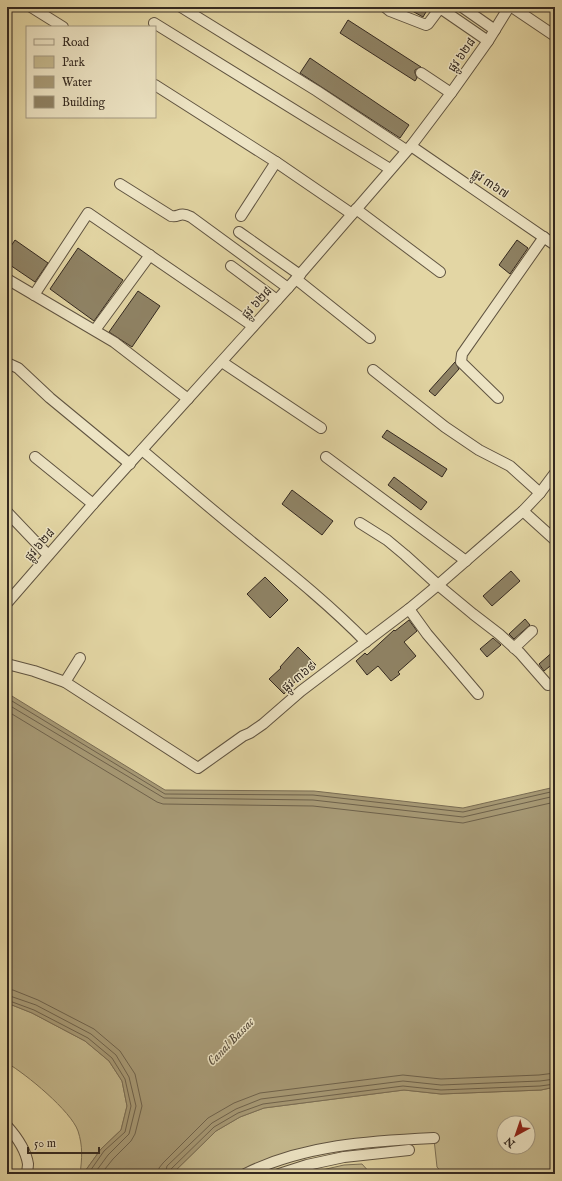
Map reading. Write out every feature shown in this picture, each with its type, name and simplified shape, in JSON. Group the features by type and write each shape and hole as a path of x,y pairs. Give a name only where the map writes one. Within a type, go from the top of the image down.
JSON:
{"street":[{"path":"31,7 61,26"},
{"name":"ផ្លូវ ៣៦៧","path":"181,7 408,148 555,245"},
{"path":"385,7 426,25 440,8 488,41"},
{"path":"462,7 495,30"},
{"name":"ផ្លូវ ៦២៨","path":"7,603 93,504 298,277 408,148 451,93 488,41 509,7"},
{"path":"512,7 555,36"},
{"path":"154,23 390,169"},
{"path":"421,73 451,93"},
{"path":"156,86 354,211 440,272"},
{"path":"241,216 276,162"},
{"path":"120,184 171,216 175,217 180,214 190,217 288,288"},
{"path":"34,295 88,213 253,326"},
{"path":"239,232 298,277 370,338"},
{"path":"498,398 461,362 462,354 544,237"},
{"path":"95,330 150,255"},
{"path":"231,266 277,300"},
{"path":"7,279 114,342 188,399"},
{"path":"222,362 321,428"},
{"path":"7,363 18,368 50,398 130,464"},
{"path":"373,370 445,427 479,450 510,466 540,493"},
{"path":"142,450 238,531 283,566 348,623 366,642"},
{"path":"35,457 93,504"},
{"path":"326,457 466,561"},
{"name":"ផ្លូវ ៣៦៩","path":"7,664 34,671 65,682 198,768 243,736 263,724 301,691 409,609 523,511 540,493 555,473"},
{"path":"523,511 555,540"},
{"path":"7,512 48,555"},
{"path":"360,523 387,540 438,585 499,634 548,685"},
{"path":"409,609 427,634 478,694"},
{"path":"514,648 532,631"},
{"path":"65,682 80,658"},
{"path":"7,1126 22,1148 28,1164 27,1174"},
{"path":"245,1174 254,1169 302,1153 343,1145 390,1140 434,1138"},
{"path":"279,1174 307,1165 344,1157 409,1150"}],"green space":[{"path":"7,1003 32,1013 85,1041 109,1061 122,1081 127,1106 121,1130 101,1149 83,1174 80,1174 82,1158 81,1142 74,1123 67,1113 47,1094 25,1075 7,1063"},
{"path":"555,1087 555,1174 443,1174 437,1167 434,1139 343,1145 245,1174 172,1174 216,1131 240,1117 264,1108 404,1090 441,1094 541,1090"},
{"path":"362,1164 371,1174 304,1174 344,1165"}],"water":[{"name":"Canal Bassac","path":"7,693 165,790 314,791 463,808 555,787 555,1087 541,1090 441,1094 404,1090 264,1108 240,1117 216,1131 172,1174 83,1174 101,1149 121,1130 127,1106 122,1081 109,1061 85,1041 32,1013 7,1003"}],"building":[{"path":"405,7 429,7 423,17"},
{"path":"348,20 421,67 415,70 417,78 415,81 340,33"},
{"path":"310,58 409,125 400,138 300,73"},
{"path":"15,240 48,263 35,282 7,263 7,252"},
{"path":"517,240 528,248 510,274 499,265"},
{"path":"78,248 123,280 94,321 50,289"},
{"path":"138,291 160,306 132,347 109,332"},
{"path":"455,362 459,369 435,396 429,391"},
{"path":"387,430 447,469 442,477 382,437"},
{"path":"394,477 427,502 421,510 388,485"},
{"path":"292,490 333,521 322,535 282,504"},
{"path":"511,571 520,581 492,606 483,596"},
{"path":"265,577 288,600 270,618 247,594"},
{"path":"525,619 530,625 514,639 509,634"},
{"path":"409,620 417,631 404,642 416,656 398,672 400,674 391,681 378,666 367,675 356,661 365,653 367,655 394,630 395,631"},
{"path":"493,638 501,645 487,657 480,649"},
{"path":"298,647 316,665 304,676 302,674 284,694 269,679 281,668 280,667"},
{"path":"555,650 555,662 544,671 539,664"}]}
